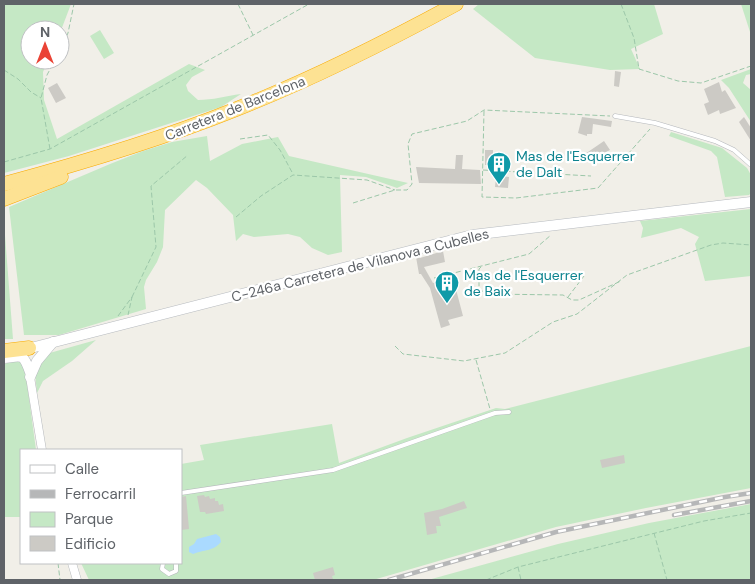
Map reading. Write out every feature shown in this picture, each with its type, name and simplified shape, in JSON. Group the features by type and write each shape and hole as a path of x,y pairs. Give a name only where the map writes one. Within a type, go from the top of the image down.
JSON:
{"highway":[{"name":"Carretera de Barcelona","path":"4,184 119,152 235,110 392,38 456,4"},
{"path":"4,198 80,170 119,152"},
{"path":"4,351 31,347"}],"main road":[{"name":"C-246a Carretera de Vilanova a Cubelles","path":"4,358 31,347 472,235 751,202"},
{"path":"30,375 37,361 53,342"},
{"path":"31,347 38,356 37,361"},
{"path":"30,375 31,347"},
{"path":"4,358 20,356 24,358 27,361 30,375"}],"street":[{"path":"30,375 42,449"},
{"path":"72,564 78,580"}],"lane":[{"path":"615,116 655,123 715,141 734,150 751,165"},
{"path":"182,492 333,470 491,414 509,412"},
{"path":"163,564 164,572 172,574"},
{"path":"173,580 172,574 177,568 176,564"}],"path":[{"path":"70,23 74,4"},
{"path":"238,4 254,36"},
{"path":"4,162 50,149 309,4"},
{"path":"621,4 634,38 639,69 678,82 701,83 751,66"},
{"path":"4,70 40,98"},
{"path":"50,70 40,98 50,149"},
{"path":"353,203 395,190 407,190 412,184 408,144 412,134 467,121 484,110 501,109 615,116"},
{"path":"484,110 482,197 516,198 598,188 655,123"},
{"path":"240,139 268,135 280,150 293,175"},
{"path":"110,327 132,297 156,247 151,186 188,155"},
{"path":"483,170 591,176"},
{"path":"236,217 261,196 293,175 367,180 395,190"},
{"path":"434,278 529,254 551,235"},
{"path":"395,346 403,354 464,361 505,353 553,322 577,314 627,275 711,245 723,243 751,245"},
{"path":"481,267 479,269 479,289 487,294 564,295 572,300 579,300 622,280"},
{"path":"567,297 584,276"},
{"path":"126,323 132,297"},
{"path":"476,359 491,414"},
{"path":"486,580 518,567 704,521 751,513"},
{"path":"654,533 667,580"},
{"path":"58,564 60,580"},
{"path":"518,567 520,580"}],"green space":[{"path":"4,4 71,4 65,20 20,20 20,70 44,70 44,100 57,139 189,64 205,70 192,77 186,85 188,91 198,100 241,94 221,107 69,156 4,173"},
{"path":"479,4 654,4 663,34 631,49 640,69 610,70 535,58 473,9"},
{"path":"741,4 751,4 751,35"},
{"path":"100,30 114,53 104,59 90,36"},
{"path":"751,69 751,74 746,75 743,83 751,90 751,122 729,88 721,80"},
{"path":"671,132 722,148 747,168 751,175 751,193 749,195 725,197 717,157 711,151 669,136"},
{"path":"207,136 210,161 242,144 278,137 289,156 408,183 397,188 366,177 340,175 342,252 328,255 312,248 300,237 288,234 254,237 243,234 236,241 233,215 207,188 196,180 165,210 163,247 144,287 146,309 59,335 24,335 9,207 143,151 172,142"},
{"path":"751,209 751,276 705,281 695,244 699,237 681,228 641,238 643,228 640,221"},
{"path":"4,222 13,339 4,339"},
{"path":"96,340 72,361 43,381 37,393 35,374 46,354"},
{"path":"751,346 751,488 556,527 373,580 89,580 81,564 182,564 182,464 204,460 200,445 332,424 339,463 496,408 505,409"},
{"path":"22,359 25,368 36,449 20,449 20,517 4,517 4,364"},
{"path":"751,504 751,580 428,580 558,544 649,523"}],"water":[{"path":"216,534 220,537 221,542 215,547 193,554 189,552 189,547 197,539"}],"building":[{"path":"615,71 621,72 619,87 614,86"},
{"path":"719,82 722,92 725,90 736,108 720,114 719,110 708,115 704,104 709,102 704,89"},
{"path":"57,83 66,98 56,103 48,88"},
{"path":"582,117 612,121 611,127 593,124 592,134 587,134 587,136 578,133"},
{"path":"744,117 751,128 751,141 739,122"},
{"path":"604,141 610,150 603,152 589,162 585,154"},
{"path":"485,150 493,150 493,165 485,165"},
{"path":"456,155 463,155 462,169 480,170 481,184 419,183 416,167 455,169"},
{"name":"Mas de l'Esquerrer de Dalt","path":"496,177 509,177 508,188 495,187"},
{"name":"Mas de l'Esquerrer de Baix","path":"443,251 445,262 424,267 433,283 453,278 463,316 448,320 450,325 441,328 430,288 421,274 419,274 416,257 420,258"},
{"path":"624,455 625,463 602,468 600,460"},
{"path":"204,495 205,497 209,496 210,499 215,498 219,505 223,504 224,511 206,514 205,512 200,512 197,496"},
{"path":"186,496 189,529 182,530 182,497"},
{"path":"464,501 467,508 439,517 441,526 436,526 437,533 427,535 424,513"},
{"path":"333,567 335,575 332,576 333,579 315,580 313,573"}],"railway":[{"path":"389,580 556,532 751,493"},
{"path":"674,515 751,501"}],"place":[{"name":"Mas de l'Esquerrer de Dalt","path":"499,185"},
{"name":"Mas de l'Esquerrer de Baix","path":"447,304"}]}
